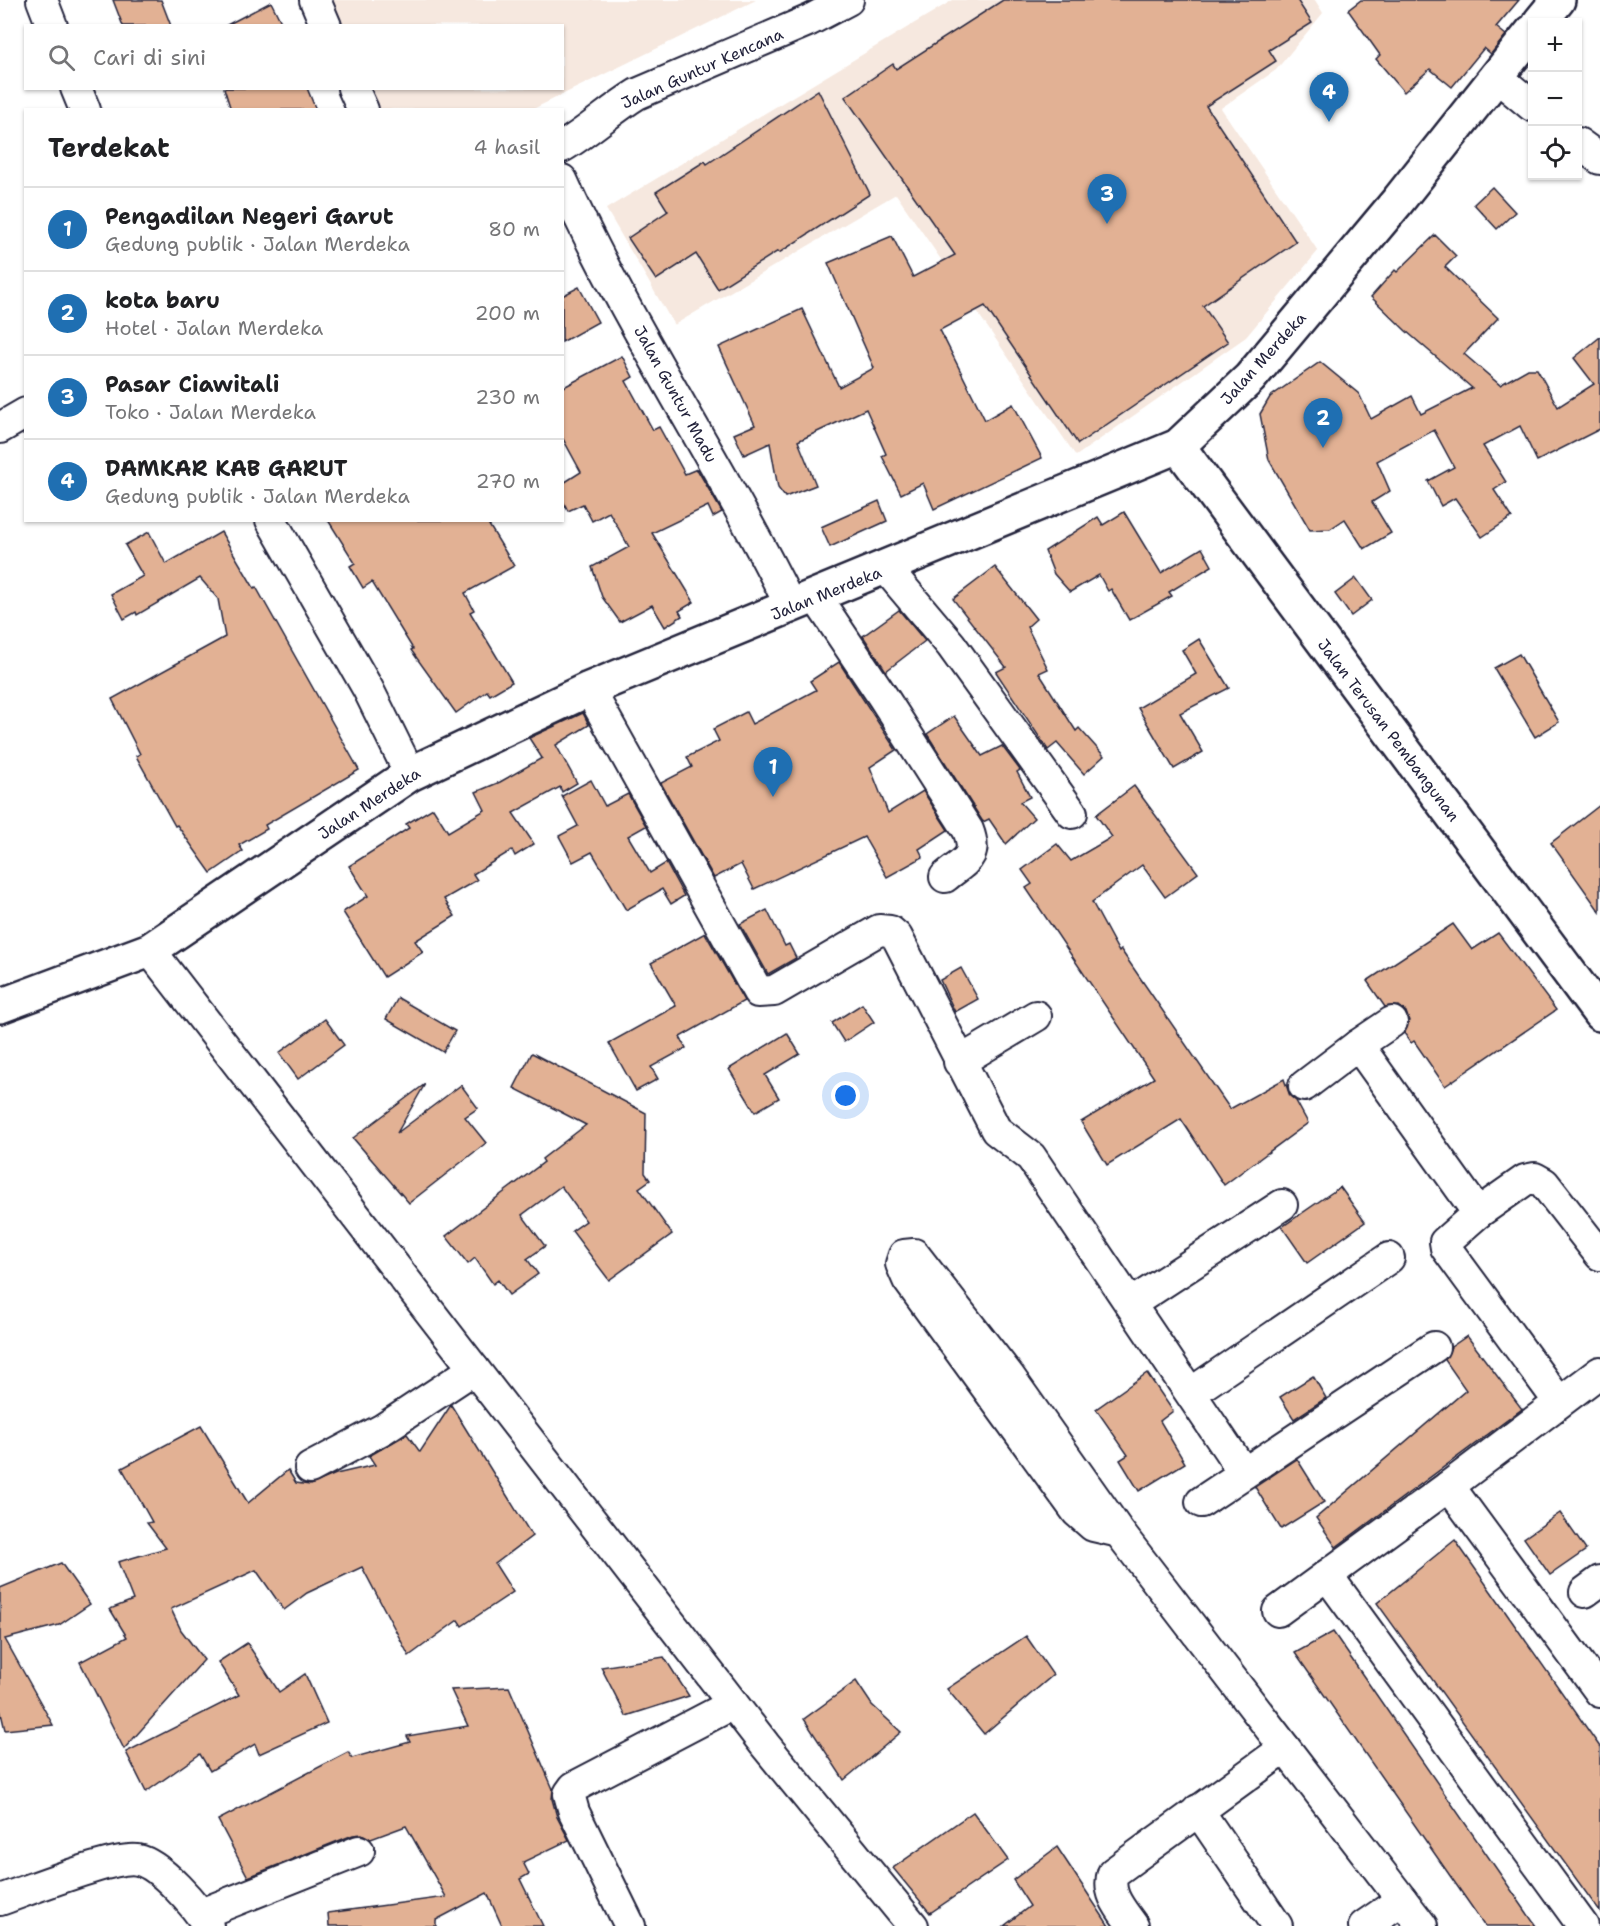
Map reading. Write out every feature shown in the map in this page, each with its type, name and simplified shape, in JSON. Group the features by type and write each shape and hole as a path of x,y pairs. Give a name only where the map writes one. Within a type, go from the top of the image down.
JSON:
{"street":[{"path":"42,0 51,24"},
{"path":"315,0 325,24"},
{"name":"Jalan Guntur Kencana","path":"564,146 581,136 614,108 637,94 810,20 848,0"},
{"path":"1543,18 1558,0"},
{"name":"Jalan Merdeka","path":"0,1006 150,950 410,774 589,689 1178,446 1250,378 1528,38"},
{"path":"1497,77 1528,102"},
{"path":"77,90 84,108"},
{"path":"354,90 362,108"},
{"path":"1582,146 1600,159"},
{"name":"Jalan Guntur Madu","path":"564,184 602,264 762,548 803,602 883,697 968,830 974,846 972,855 945,877"},
{"path":"0,428 24,414"},
{"name":"Jalan Terusan Pembangunan","path":"1178,446 1600,1014"},
{"path":"272,522 368,689 410,774"},
{"path":"886,568 951,645 1072,813"},
{"path":"589,689 759,992 774,991 879,930 890,931 897,937 959,1062 996,1130 1031,1157 1132,1303 1244,1473"},
{"path":"150,950 733,1704 913,1926"},
{"path":"959,1062 1036,1016"},
{"path":"1304,1086 1392,1022"},
{"path":"1358,1045 1478,1213"},
{"path":"1559,1402 1446,1248 1446,1240 1478,1213 1525,1180 1540,1180 1600,1255"},
{"path":"1132,1303 1282,1205"},
{"path":"1191,1393 1389,1258"},
{"path":"1201,1502 1434,1347"},
{"path":"310,1468 383,1429 474,1369"},
{"path":"1278,1611 1600,1372"},
{"path":"998,1384 1077,1512 1093,1526 1119,1532 1422,1926"},
{"path":"1449,1486 1600,1692"},
{"path":"1327,1575 1583,1926"},
{"path":"630,1926 574,1812 569,1794 574,1787 733,1704"},
{"path":"1133,1926 1112,1892 1110,1881 1113,1873 1285,1748"},
{"path":"1198,1810 1277,1926"},
{"path":"0,1900 119,1860 140,1860 160,1871 205,1920 359,1851"},
{"path":"1364,1926 1402,1900"}],"shaded area":[{"path":"327,0 756,0 535,108 380,108 370,90 564,90 564,24 339,24"},
{"path":"953,0 1315,0 1323,13 1276,70 1221,108 1318,251 1246,337 1076,456 896,194 674,325 606,209"}],"building":[{"path":"113,0 161,0 170,24 122,24"},
{"path":"1003,0 1297,0 1312,23 1269,50 1276,61 1206,106 1296,242 1203,306 1228,342 1078,444 985,306 940,330 985,420 1013,404 1042,458 934,509 923,483 901,494 882,456 886,454 866,409 798,441 816,485 785,497 778,488 770,443 744,455 734,434 755,425 719,347 802,309 839,387 874,368 828,263 892,236 913,277 955,255 845,97 893,64 896,69"},
{"path":"1361,0 1519,0 1496,27 1506,35 1491,54 1484,48 1452,87 1430,69 1404,92 1376,59 1380,55 1348,10"},
{"path":"271,2 282,24 229,24"},
{"path":"225,90 308,90 315,108 230,108"},
{"path":"818,90 870,194 779,253 778,251 718,289 696,254 656,280 628,238 668,211 656,192 705,161 707,164"},
{"path":"1492,187 1515,212 1497,229 1474,204"},
{"path":"1435,235 1456,256 1445,267 1498,318 1464,354 1500,385 1528,369 1537,369 1558,407 1594,384 1574,358 1600,337 1600,429 1537,461 1520,426 1483,446 1506,482 1494,490 1512,517 1482,537 1455,498 1441,506 1428,481 1454,467 1434,430 1377,461 1390,491 1372,502 1391,533 1364,549 1345,519 1330,529 1310,530 1269,460 1260,414 1270,397 1320,362 1359,394 1371,419 1412,396 1421,414 1472,388 1406,331 1371,297 1395,270 1397,272"},
{"path":"579,287 598,322 564,341 564,295"},
{"path":"622,356 633,377 626,381 653,430 659,427 685,474 697,469 722,512 713,517 708,506 652,533 694,602 679,611 682,616 665,627 652,605 620,622 602,597 592,567 629,547 609,512 592,521 583,504 568,511 564,503 564,483 581,472 564,441 564,387"},
{"path":"879,501 887,521 830,547 821,527"},
{"path":"1124,512 1161,573 1202,548 1212,566 1169,592 1172,596 1129,620 1111,589 1108,591 1099,575 1070,592 1054,574 1045,551 1098,517 1103,525"},
{"path":"329,522 487,522 514,566 465,593 474,610 470,612 512,682 490,695 487,691 456,713 411,650 413,649 372,582 363,588 350,566 355,563"},
{"path":"149,532 166,564 221,532 254,588 256,587 359,770 265,825 267,829 239,845 243,851 211,873 177,825 175,826 136,756 140,754 112,699 225,637 218,599 200,578 137,615 136,612 124,619 111,594 143,576 125,545"},
{"path":"995,567 1036,619 1027,627 1048,669 1039,673 1076,731 1079,728 1104,756 1084,774 1057,743 1048,750 996,672 1006,667 953,599"},
{"path":"1356,578 1372,600 1351,616 1335,594"},
{"path":"899,610 925,641 886,671 863,636"},
{"path":"1199,639 1229,688 1180,713 1203,752 1174,769 1138,708 1196,674 1182,650"},
{"path":"1519,654 1559,722 1535,737 1494,668"},
{"path":"839,662 896,750 870,767 888,813 923,791 948,830 919,849 923,857 887,877 864,837 754,889 741,864 714,878 661,783 692,767 687,757 719,741 713,729 746,712 752,724 816,690 810,681"},
{"path":"583,713 589,725 556,745 577,783 562,792 560,787 513,813 534,844 515,856 512,850 473,874 477,880 444,899 455,916 415,941 423,952 384,977 343,912 368,896 349,866 409,828 406,824 433,808 448,832 485,810 476,792 500,782 542,758 529,738"},
{"path":"954,716 982,756 1002,746 1020,770 1017,772 1030,797 1020,802 1034,818 1006,844 989,819 983,822 927,734"},
{"path":"591,780 605,806 628,794 646,826 628,836 650,873 666,863 684,896 671,904 662,889 626,910 592,852 573,862 559,836 578,826 562,796"},
{"path":"1134,786 1198,873 1165,897 1142,865 1092,902 1119,952 1121,950 1230,1109 1284,1079 1290,1096 1296,1101 1308,1123 1224,1185 1181,1119 1107,1165 1081,1122 1154,1078 1026,888 1032,884 1022,870 1057,844 1071,861 1112,837 1096,815"},
{"path":"1600,805 1600,912 1551,843"},
{"path":"767,910 785,946 789,944 796,958 768,974 740,924"},
{"path":"1453,924 1472,950 1498,933 1556,1010 1445,1086 1414,1041 1411,1043 1404,1033 1409,1021 1406,1012 1399,1006 1385,1007 1367,981"},
{"path":"705,933 744,1001 680,1037 686,1048 651,1067 658,1079 636,1091 609,1043 676,1006 651,963"},
{"path":"961,968 978,999 955,1012 940,980"},
{"path":"398,998 455,1031 443,1052 386,1019"},
{"path":"862,1004 874,1022 844,1042 832,1023"},
{"path":"325,1019 344,1045 298,1079 279,1053"},
{"path":"787,1033 800,1054 765,1075 779,1098 755,1112 729,1069"},
{"path":"532,1053 646,1113 645,1173 650,1180 639,1188 672,1234 609,1280 572,1231 586,1221 561,1186 522,1215 545,1246 527,1259 538,1274 509,1295 498,1280 493,1284 475,1258 468,1264 446,1236 544,1162 542,1159 586,1125 514,1088"},
{"path":"425,1084 397,1133 461,1085 478,1108 465,1117 486,1143 409,1203 353,1138"},
{"path":"1340,1187 1365,1222 1307,1263 1282,1227"},
{"path":"1467,1336 1522,1409 1336,1547 1316,1518 1466,1390 1445,1360 1451,1347"},
{"path":"1147,1373 1173,1411 1160,1421 1185,1463 1139,1491 1120,1460 1128,1455 1096,1409"},
{"path":"1313,1376 1326,1398 1294,1419 1280,1397"},
{"path":"451,1405 532,1536 495,1564 513,1592 462,1626 458,1620 409,1656 362,1567 307,1593 284,1610 256,1570 171,1609 181,1630 204,1660 124,1749 80,1662 127,1637 110,1609 133,1600 118,1562 166,1548 147,1523 152,1522 122,1468 201,1426 248,1503 288,1470 296,1483 310,1485 336,1474 375,1465 369,1456 407,1434 420,1452"},
{"path":"1297,1459 1324,1502 1281,1529 1255,1487"},
{"path":"1560,1513 1586,1550 1550,1575 1524,1538"},
{"path":"1455,1540 1600,1747 1600,1912 1377,1603"},
{"path":"61,1563 90,1604 59,1625 5,1639 53,1725 5,1730 0,1709 0,1588"},
{"path":"1333,1632 1536,1926 1485,1926 1295,1653"},
{"path":"1026,1636 1053,1675 984,1734 947,1689"},
{"path":"247,1643 279,1692 305,1674 327,1723 259,1754 255,1744 210,1771 200,1754 146,1792 126,1752 239,1695 218,1662"},
{"path":"664,1657 689,1696 626,1716 601,1667"},
{"path":"856,1681 872,1705 901,1732 844,1780 804,1719"},
{"path":"509,1687 553,1789 552,1799 557,1817 569,1840 523,1862 529,1874 520,1879 543,1926 502,1926 487,1893 436,1920 436,1926 329,1926 328,1913 446,1897 406,1826 371,1839 362,1834 353,1835 248,1877 218,1820 348,1752 352,1758 410,1742 407,1736 468,1726 451,1690"},
{"path":"973,1812 1008,1860 930,1913 893,1868"},
{"path":"1057,1847 1109,1926 1004,1926 1030,1906 1013,1880"}],"place":[{"name":"DAMKAR KAB GARUT","path":"1329,122"},
{"name":"Pasar Ciawitali","path":"1107,224"},
{"name":"kota baru","path":"1323,448"},
{"name":"Pengadilan Negeri Garut","path":"773,797"}]}
